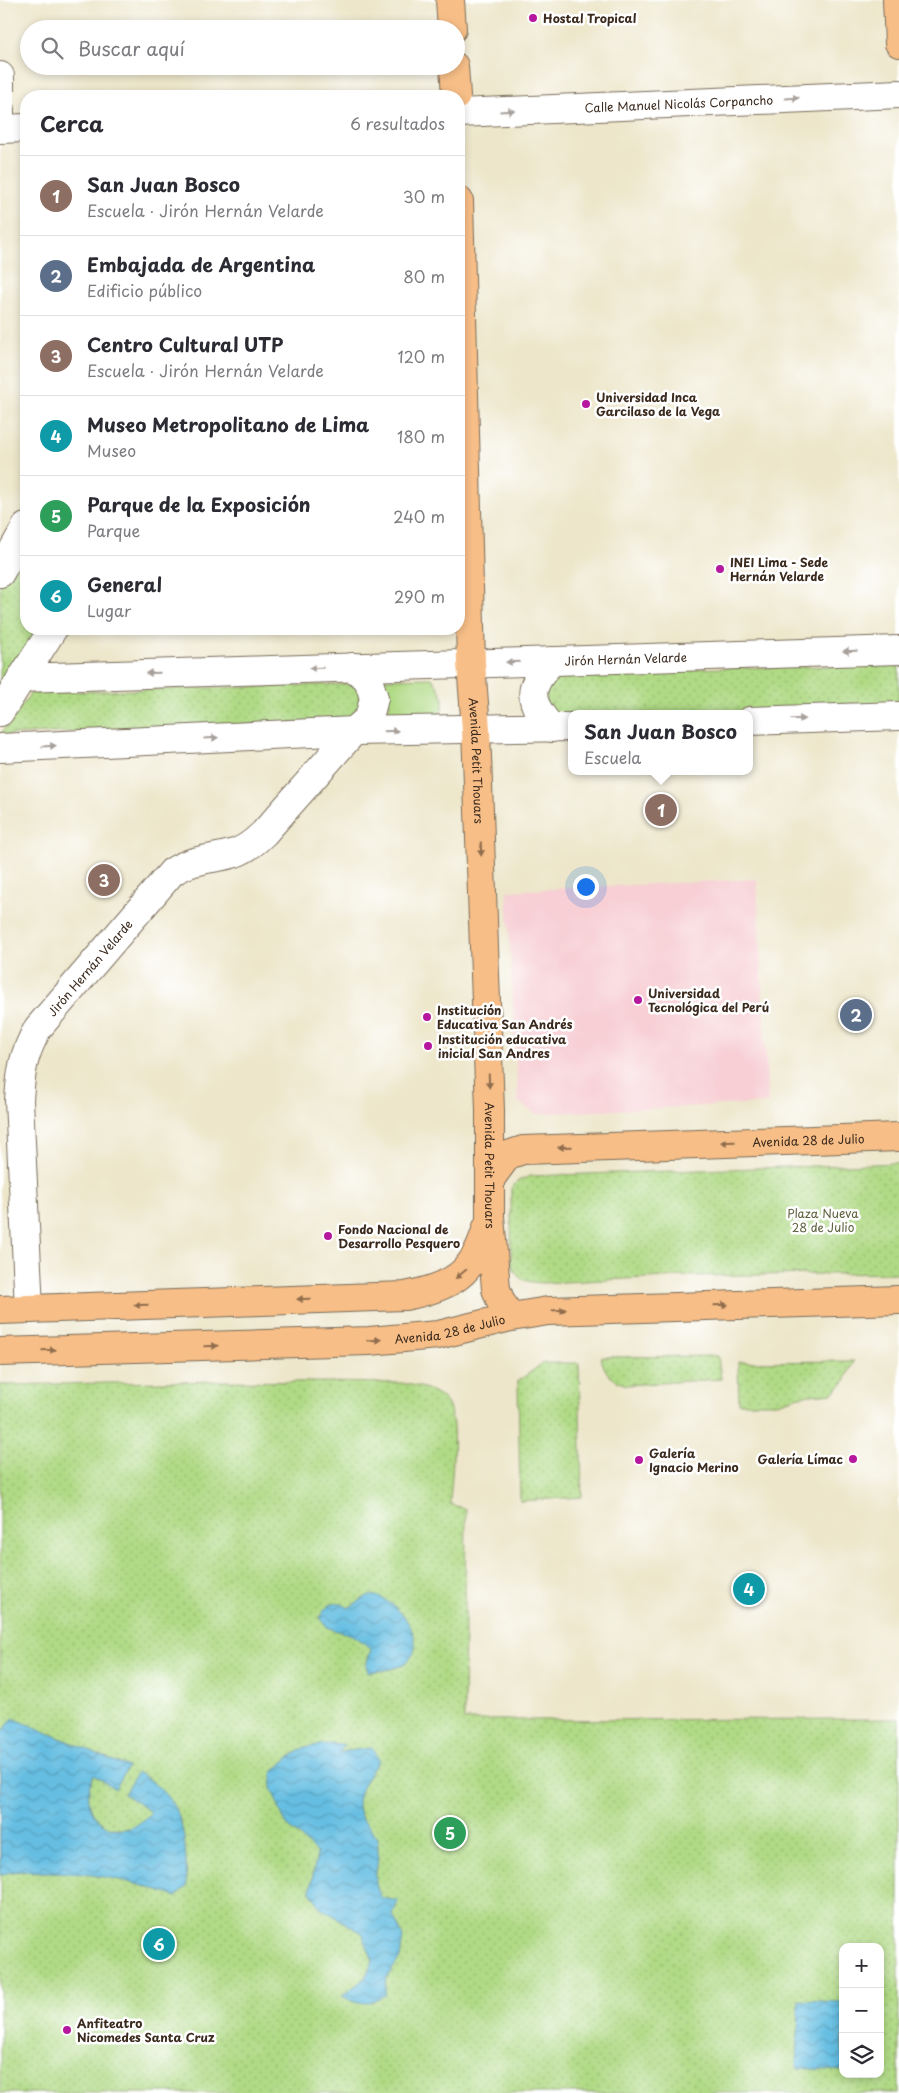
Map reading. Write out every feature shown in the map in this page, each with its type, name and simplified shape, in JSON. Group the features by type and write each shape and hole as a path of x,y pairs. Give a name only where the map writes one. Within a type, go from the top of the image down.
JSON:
{"main road":[{"path":"450,0 451,20"},
{"path":"898,0 899,43"},
{"path":"455,75 456,90"},
{"name":"Avenida Petit Thouars","path":"465,414 472,663 492,1178 490,1216 496,1290 511,1317"},
{"name":"Avenida 28 de Julio","path":"492,1178 508,1155 524,1150 899,1137"},
{"path":"0,1310 415,1294 436,1288 464,1272 480,1251 490,1216"},
{"name":"Avenida 28 de Julio","path":"0,1352 369,1341 438,1335 511,1317 548,1311 899,1300"}],"street":[{"path":"0,76 0,115"},
{"name":"Calle Manuel Nicolás Corpancho","path":"465,113 899,94"},
{"path":"0,129 20,128"},
{"path":"0,573 20,538"},
{"path":"0,712 49,635"},
{"name":"Jirón Hernán Velarde","path":"21,678 899,650"},
{"path":"552,661 539,675 533,695 537,711 562,727"},
{"name":"Jirón Hernán Velarde","path":"29,1309 19,1100 21,1068 27,1048 38,1028 172,872 185,864 237,852 252,844 264,833 354,731 369,718 374,698 368,679 353,667"},
{"path":"753,721 899,716"},
{"path":"0,748 354,731 562,727"}],"shaded area":[{"name":"Universidad Tecnológica del Perú","path":"757,879 768,1103 536,1114 518,1102 507,891"}],"green space":[{"path":"20,552 20,635 35,635 0,687 0,585"},
{"path":"899,665 899,709 753,712 753,710 568,710 568,715 546,713 545,680 563,671"},
{"path":"432,678 443,699 442,708 436,720 380,723 390,705 380,679"},
{"path":"350,684 364,690 361,720 0,735 31,693"},
{"name":"Plaza Nueva 28 de Julio","path":"899,1163 899,1273 687,1276 543,1283 527,1281 519,1277 511,1263 511,1188 518,1181 530,1176"},
{"path":"718,1356 721,1379 626,1385 609,1375 601,1357"},
{"path":"854,1361 844,1383 833,1393 800,1396 777,1403 739,1403 738,1362"},
{"path":"543,1363 579,1363 582,1497 520,1501 518,1381"},
{"path":"221,1381 401,1383 414,1385 438,1394 447,1403 453,1423 450,1504 466,1509 464,1720 899,1719 899,2093 0,2093 0,1385"}],"water":[{"path":"369,1595 379,1597 390,1603 408,1622 413,1633 415,1644 413,1655 396,1668 368,1672 366,1666 371,1649 354,1636 331,1629 320,1618 325,1609 332,1604 344,1605 348,1608"},
{"path":"13,1718 128,1767 115,1789 94,1775 90,1785 90,1805 100,1822 108,1827 118,1829 130,1828 151,1812 124,1794 137,1772 166,1795 180,1820 185,1850 187,1886 176,1897 143,1886 94,1875 26,1871 0,1875 0,1735"},
{"path":"326,1744 345,1745 339,1752 372,1748 379,1760 365,1781 358,1804 363,1819 377,1838 376,1885 378,1891 382,1898 398,1901 393,1915 403,1937 400,1958 387,1977 385,1995 368,2003 355,2002 342,1996 364,1979 373,1961 362,1933 321,1908 310,1891 317,1853 286,1824 271,1788 273,1772 288,1758 305,1747"},
{"path":"799,2000 839,2002 839,2071 797,2068"}],"place":[{"name":"Hostal Tropical","path":"533,18"},
{"name":"Universidad Inca Garcilaso de la Vega","path":"586,404"},
{"name":"INEI Lima - Sede Hernán Velarde","path":"720,569"},
{"name":"San Juan Bosco","path":"661,810"},
{"name":"Centro Cultural UTP","path":"104,880"},
{"name":"Universidad Tecnológica del Perú","path":"638,1000"},
{"name":"Embajada de Argentina","path":"856,1015"},
{"name":"Institución Educativa San Andrés","path":"427,1017"},
{"name":"Institución educativa inicial San Andres","path":"428,1046"},
{"name":"Fondo Nacional de Desarrollo Pesquero","path":"328,1236"},
{"name":"Galería Límac","path":"853,1459"},
{"name":"Galería Ignacio Merino","path":"639,1460"},
{"name":"Museo Metropolitano de Lima","path":"749,1589"},
{"name":"Parque de la Exposición","path":"450,1833"},
{"name":"General","path":"159,1944"},
{"name":"Anfiteatro Nicomedes Santa Cruz","path":"67,2030"}]}
